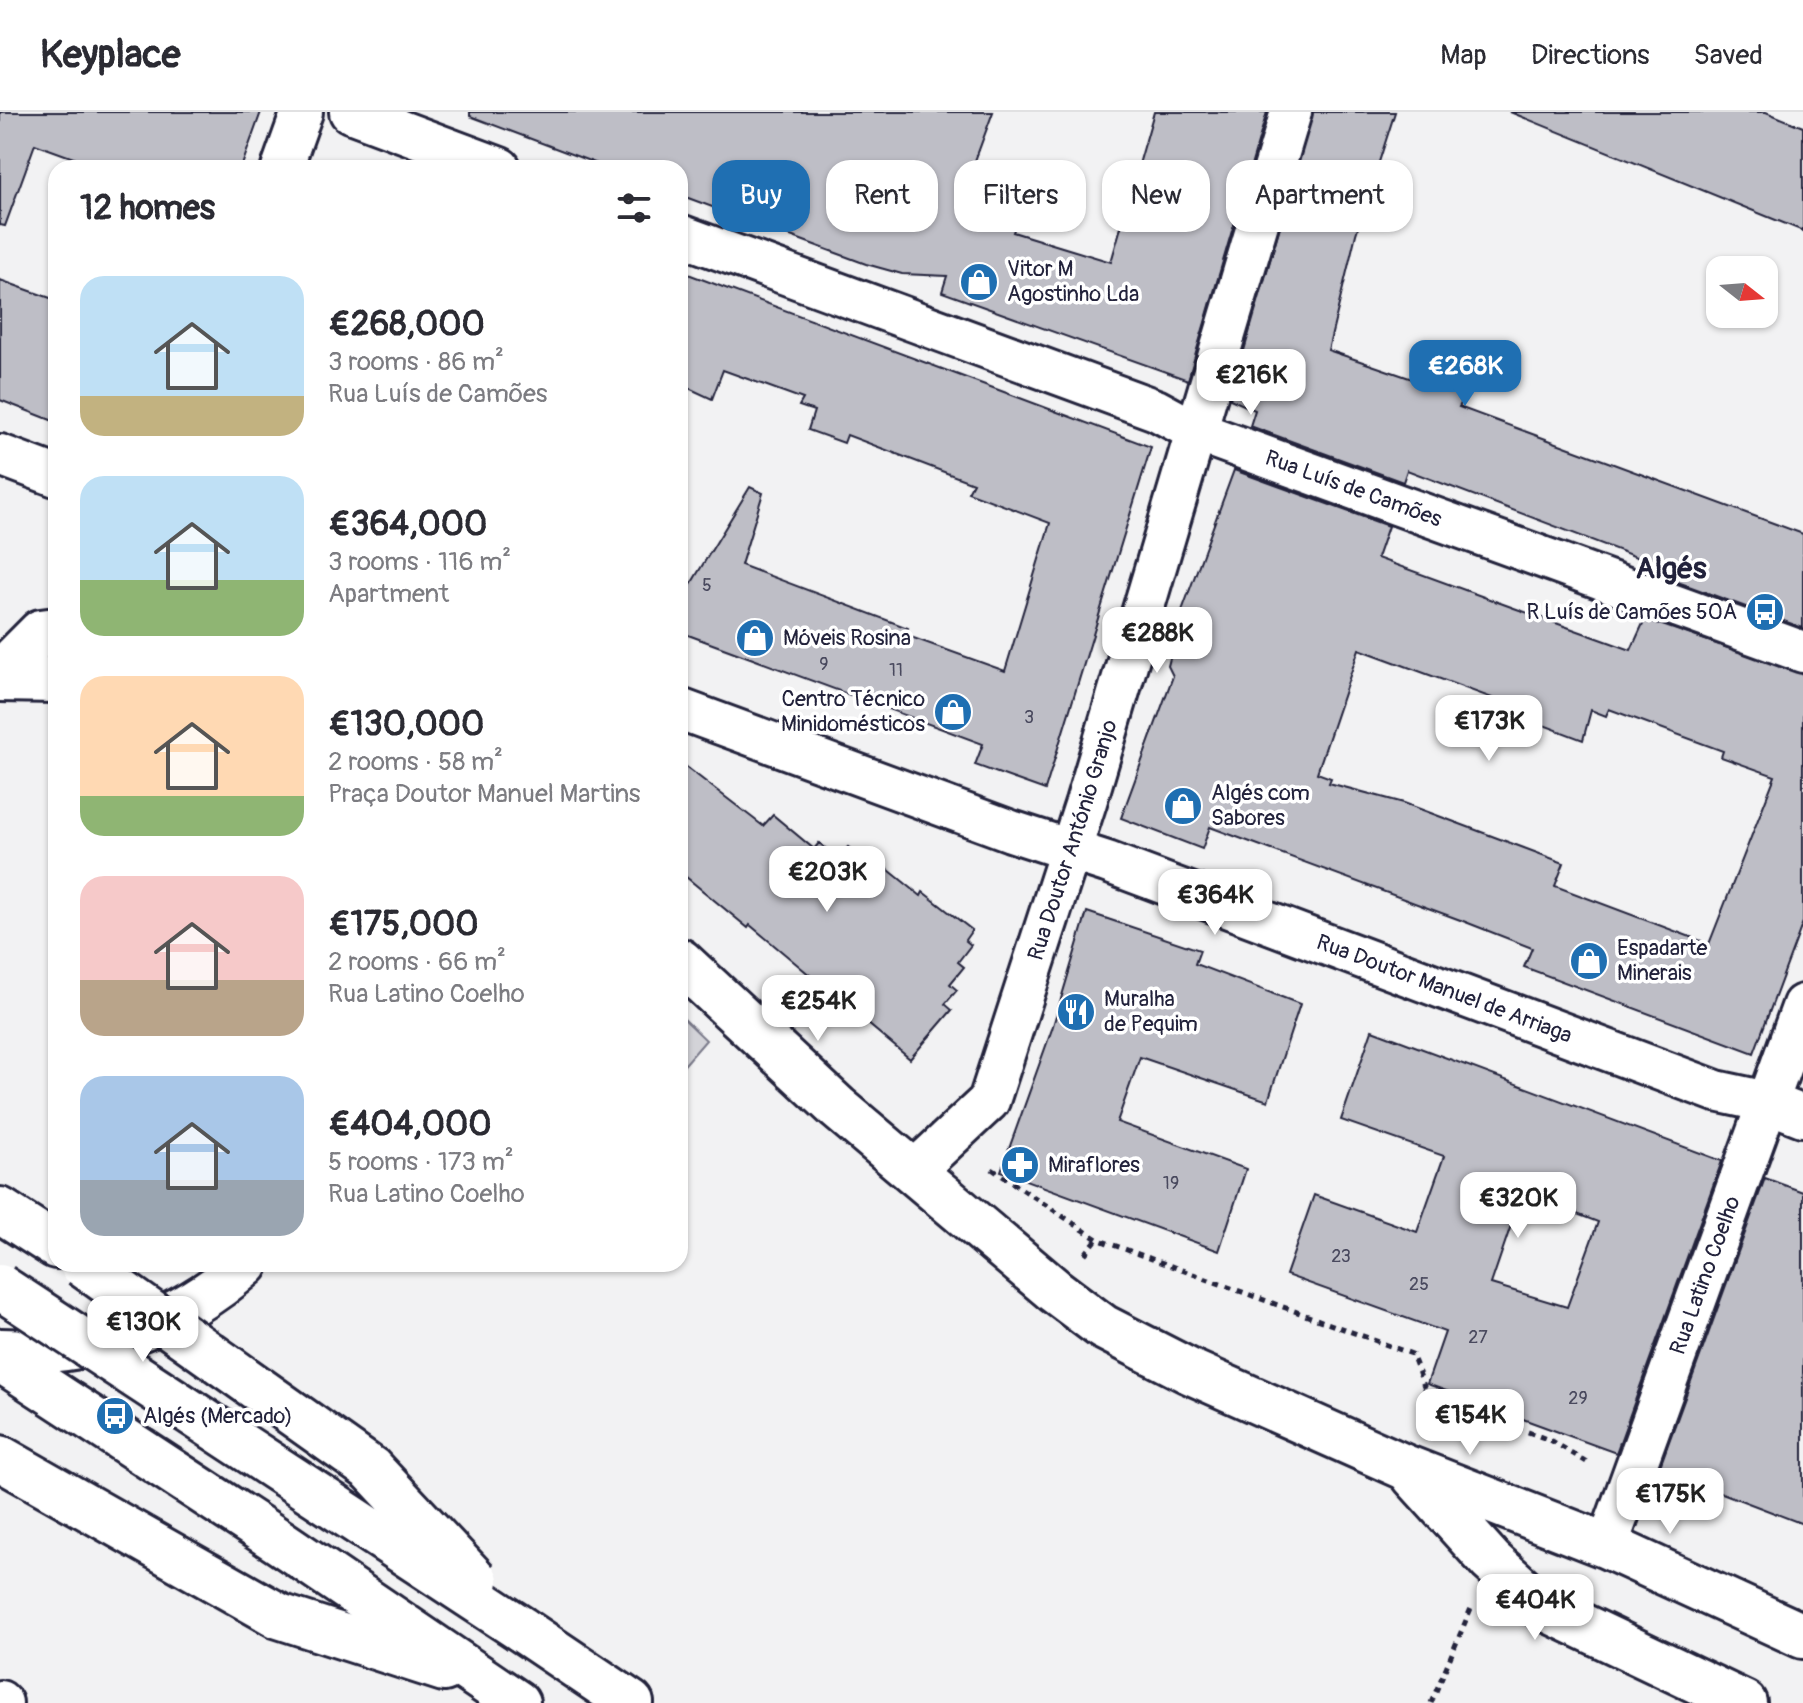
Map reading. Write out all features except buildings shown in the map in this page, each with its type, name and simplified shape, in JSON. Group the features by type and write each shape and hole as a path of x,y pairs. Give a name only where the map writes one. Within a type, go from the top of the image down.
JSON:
{"main road":[{"path":"0,673 41,632 48,631"},
{"path":"0,679 48,680"},
{"path":"688,968 838,1108 913,1172 1075,1308 1129,1342 1407,1468 1607,1546 1803,1636"},
{"path":"0,1210 48,1241"},
{"path":"93,1272 371,1469 521,1629"},
{"path":"0,1351 56,1349 122,1336 205,1296 236,1272"},
{"path":"0,1287 631,1703"},
{"path":"0,1359 506,1694"},
{"path":"0,1458 279,1616 506,1694"},
{"path":"1407,1468 1491,1561 1542,1607 1744,1703"}],"street":[{"path":"285,160 302,112"},
{"path":"350,112 479,160"},
{"name":"Rua Doutor António Granjo","path":"913,1172 989,1101 1069,850 1291,112"},
{"name":"Rua Luís de Camões","path":"688,238 1156,410 1195,431 1803,652"},
{"path":"0,455 48,473"},
{"name":"Rua Doutor Manuel de Arriaga","path":"688,712 1716,1091 1785,1109"},
{"name":"Rua Latino Coelho","path":"1607,1546 1629,1485 1785,1109 1803,1005"}],"path":[{"path":"992,1169 1097,1239 1412,1354 1427,1394 1552,1441 1629,1485"},
{"path":"1431,1703 1491,1561"}],"shaded area":[{"path":"688,1023 706,1040 688,1061"}],"place":[{"name":"Vitor M Agostinho Lda","path":"979,282"},
{"name":"R Luís de Camões 50A","path":"1765,612"},
{"name":"Móveis Rosina","path":"755,638"},
{"name":"Centro Técnico Minidomésticos","path":"953,712"},
{"name":"Algés com Sabores","path":"1183,806"},
{"name":"Espadarte Minerais","path":"1589,961"},
{"name":"Muralha de Pequim","path":"1076,1012"},
{"name":"Miraflores","path":"1020,1165"},
{"name":"Algés (Mercado)","path":"115,1416"}],"district":[{"name":"Algés","path":"1671,568"}]}
